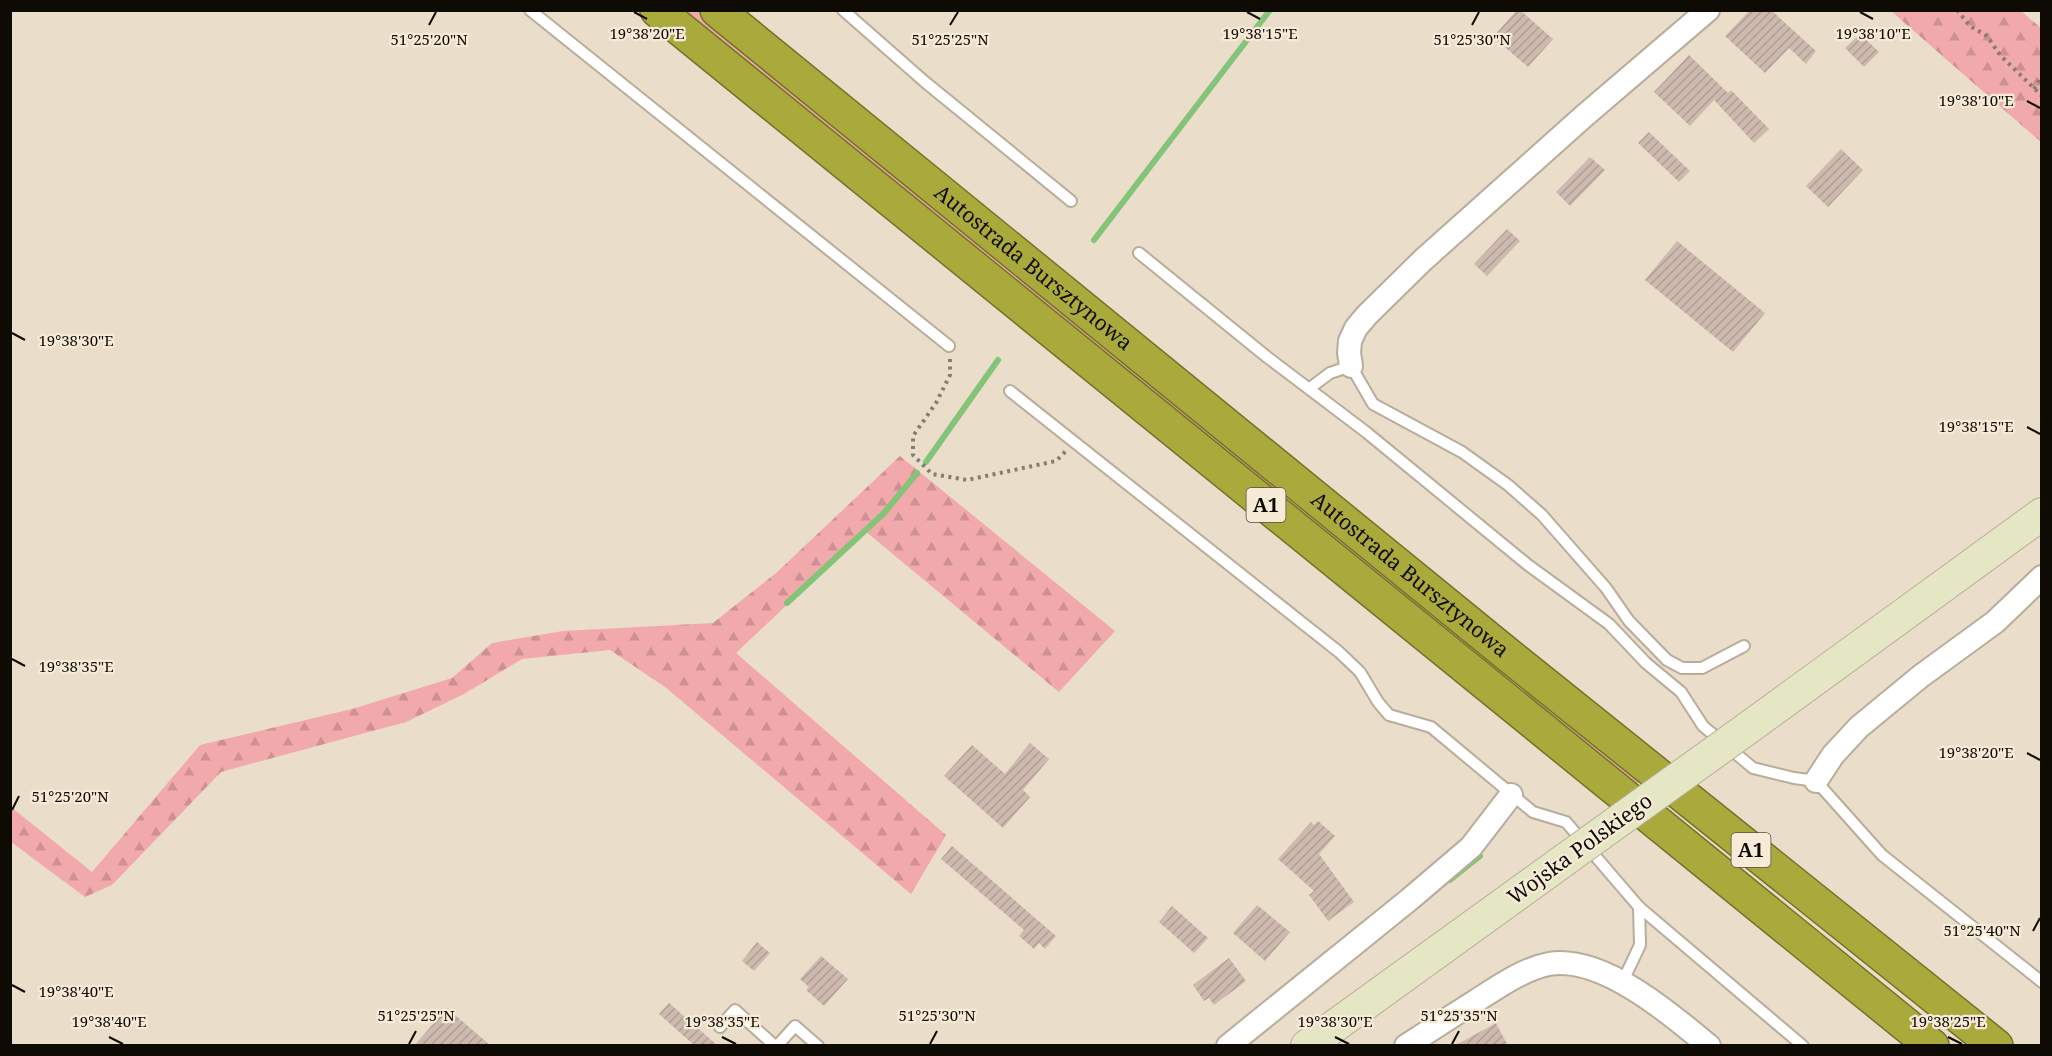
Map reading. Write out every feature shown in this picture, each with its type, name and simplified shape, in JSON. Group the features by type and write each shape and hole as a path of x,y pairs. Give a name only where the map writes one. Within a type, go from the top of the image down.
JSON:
{"highway":[{"name":"Autostrada Bursztynowa","path":"657,10 1932,1046"},
{"name":"Autostrada Bursztynowa","path":"717,10 1498,646 1995,1046"}],"main road":[{"name":"Wojska Polskiego","path":"1307,1046 2042,514"}],"street":[{"path":"1351,366 1350,341 1356,328 1367,315 1423,260 1574,125 1708,10"},
{"path":"1816,781 1833,755 1858,727 1921,676 1995,622 2042,577"},
{"path":"1228,1046 1471,848 1511,795"},
{"path":"1406,1046 1491,991 1530,969 1551,964 1590,969 1622,983 1648,997 1709,1046"}],"lane":[{"path":"530,10 950,346"},
{"path":"843,10 925,82 1071,201"},
{"path":"1139,253 1528,565 1609,624 1646,663 1681,693 1702,726 1753,768 1816,781 1882,855 2042,982"},
{"path":"1310,388 1330,373 1351,366 1373,404 1462,452 1508,485 1542,515 1606,588 1629,621 1667,660 1682,668 1702,668 1744,646"},
{"path":"1010,391 1339,652 1360,672 1378,702 1389,715 1431,727 1533,812 1566,822 1639,907 1803,1046"},
{"path":"1622,983 1640,945 1639,907"},
{"path":"720,1027 735,1010 776,1046 795,1026 818,1046"}],"path":[{"path":"1957,10 1970,26 1987,36 2000,55 2042,96"},
{"path":"2034,89 2042,75"},
{"path":"950,346 950,375 936,403 913,436 913,455 932,474 967,480 1056,461 1076,442"}],"green space":[{"path":"675,11 697,11 1644,778 1632,788"},
{"path":"1891,11 2021,11 2041,28 2041,142"},
{"path":"900,456 1115,631 1059,692 865,531 736,653 946,835 911,894 665,687 610,650 522,659 464,694 406,722 221,772 112,885 85,897 11,842 11,807 92,872 200,745 352,709 452,678 492,643 563,631 713,623 776,573"}],"building":[{"path":"1517,10 1520,10 1553,39 1528,67 1493,37"},
{"path":"1750,10 1771,10 1816,51 1806,64 1789,48 1765,73 1725,36"},
{"path":"1860,34 1879,52 1864,67 1845,48"},
{"path":"1689,55 1728,93 1731,90 1769,129 1754,143 1714,100 1690,126 1654,92"},
{"path":"1649,132 1690,171 1679,182 1638,143"},
{"path":"1841,149 1863,170 1828,207 1806,186"},
{"path":"1590,157 1605,170 1570,206 1556,192"},
{"path":"1507,229 1520,241 1487,276 1474,264"},
{"path":"1677,241 1765,313 1733,352 1645,280"},
{"path":"1030,743 1049,759 1023,790 1030,797 1003,828 944,776 972,745 1005,774"},
{"path":"1318,821 1335,836 1319,854 1354,902 1328,921 1309,895 1314,891 1278,859 1311,822 1314,825"},
{"path":"952,846 1056,936 1045,949 1039,943 1034,949 1019,936 1024,930 941,859"},
{"path":"1257,905 1290,932 1265,961 1233,933"},
{"path":"1172,906 1208,938 1194,953 1159,922"},
{"path":"757,942 770,953 754,971 742,961"},
{"path":"821,956 848,979 824,1006 806,990 809,987 800,979"},
{"path":"1229,958 1246,981 1214,1005 1209,998 1204,1001 1193,985"},
{"path":"669,1003 717,1045 695,1046 659,1014"},
{"path":"447,1008 491,1046 414,1046"},
{"path":"1496,1023 1508,1046 1454,1046"}],"waterway":[{"path":"1094,240 1270,10"},
{"path":"926,462 998,360"},
{"path":"787,603 884,513 917,473"},
{"path":"1450,880 1480,856"}]}
